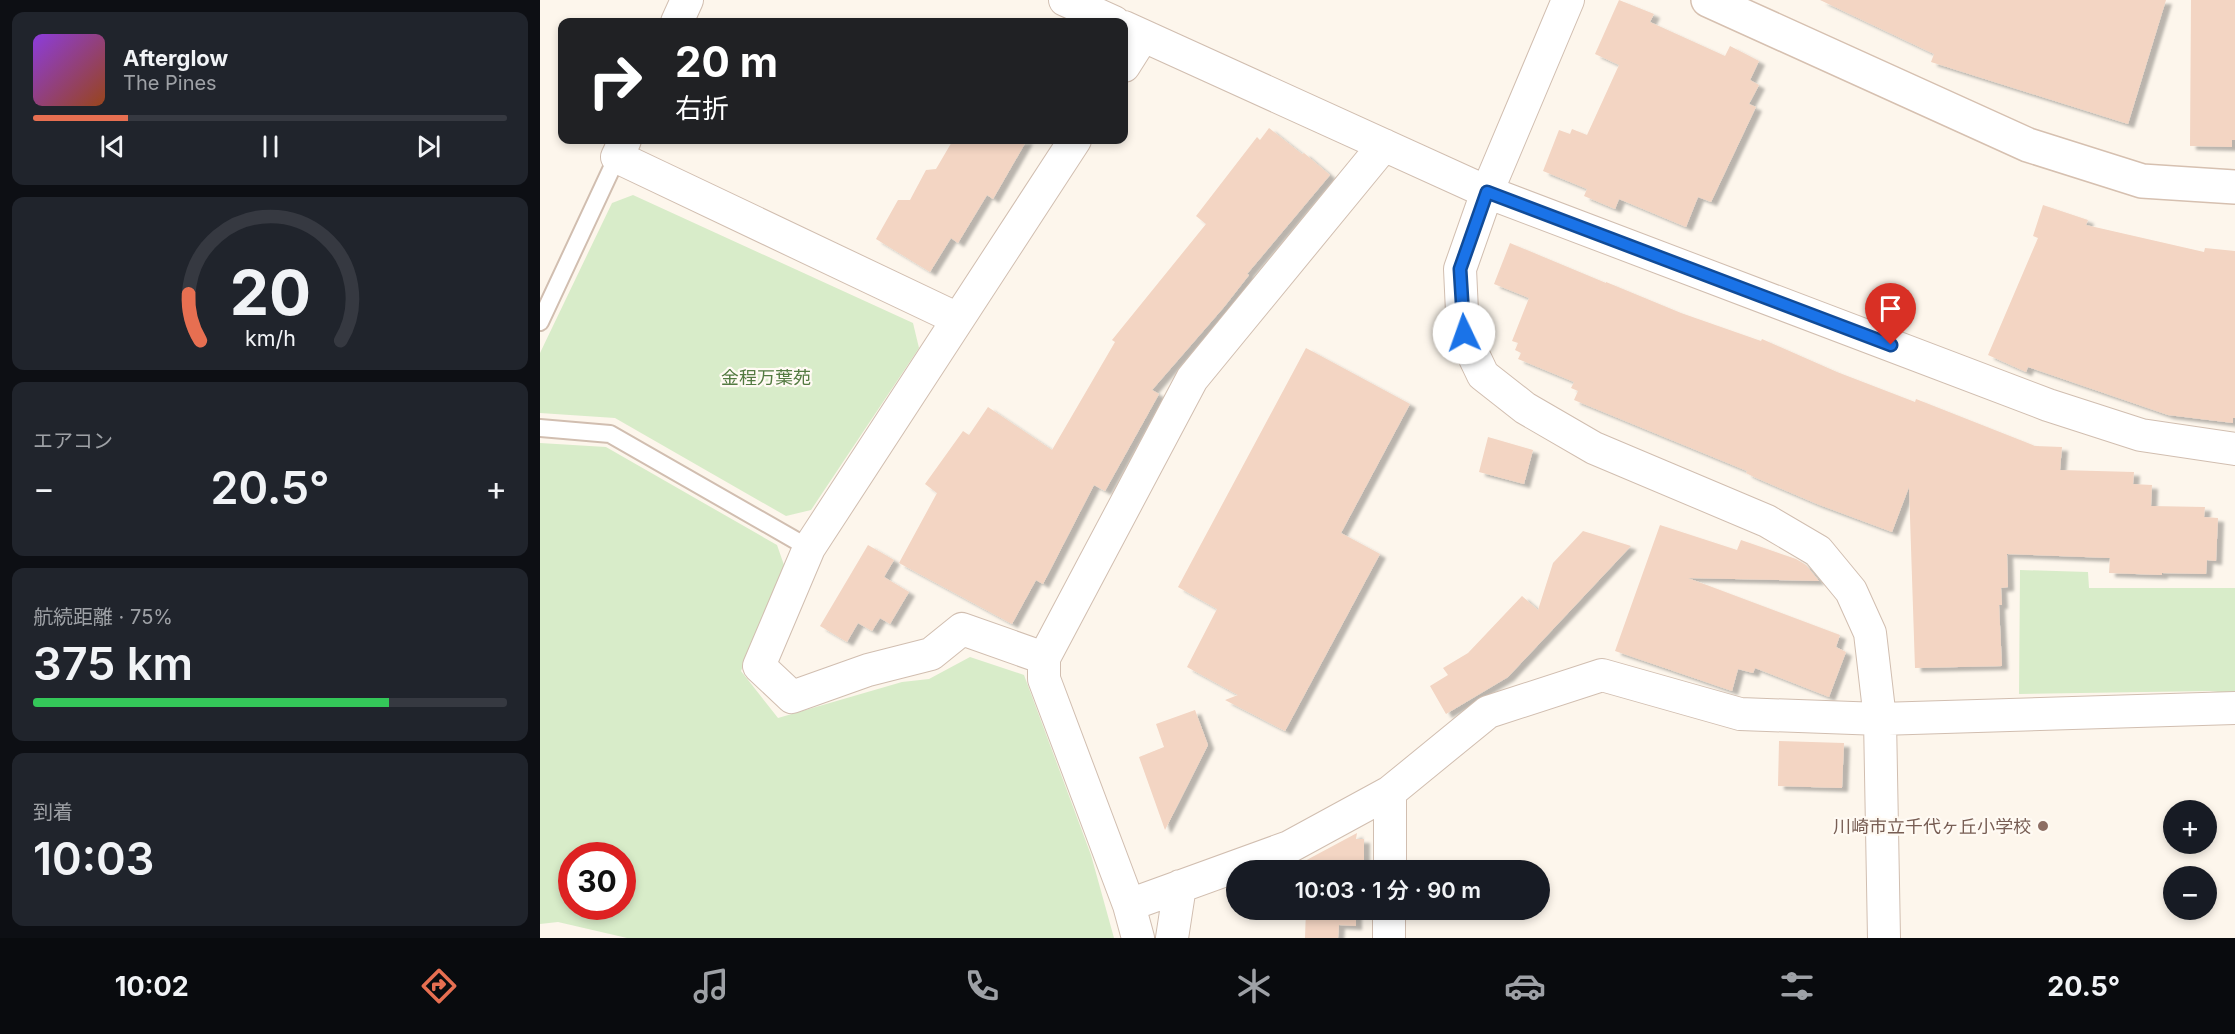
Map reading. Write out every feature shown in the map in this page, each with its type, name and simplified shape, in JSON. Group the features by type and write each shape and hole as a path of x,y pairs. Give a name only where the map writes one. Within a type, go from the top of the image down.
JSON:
{"street":[{"path":"679,18 687,0"},
{"path":"1065,0 1105,18"},
{"path":"1568,0 1487,192 1460,269 1464,333 1483,375 1525,408 1594,448 1767,520 1818,551 1851,591 1870,633 1880,719 1884,938"},
{"path":"1708,0 2028,146 2142,181 2235,187"},
{"path":"1128,50 1133,31 1487,192 2048,405 2141,435 2235,449"},
{"path":"1044,658 962,629 931,654 868,670 792,697 759,666 809,548 1072,144"},
{"path":"1138,938 1129,905 1044,679 1044,658 1192,379 1384,146"},
{"path":"621,148 958,319"},
{"path":"1129,905 1289,847 1390,792 1488,712 1602,675 1740,714 1880,719 2235,708"},
{"path":"1390,792 1390,860"},
{"path":"1172,938 1180,886"},
{"path":"1389,920 1389,938"}],"lane":[{"path":"540,322 621,148"},
{"path":"540,428 610,434 809,548"}],"green space":[{"name":"金程万葉苑","path":"633,195 913,323 919,348 811,510 786,516 615,418 540,413 540,353 612,203"},
{"path":"540,443 606,447 777,545 784,565 741,671 778,718 902,682 929,679 970,657 1024,675 1091,855 1114,938 627,938 558,922 540,924"},
{"path":"2020,570 2088,572 2089,588 2235,588 2235,694 2210,691 2019,694"}],"building":[{"path":"1619,0 1654,14 1650,22 1725,56 1730,46 1759,61 1750,80 1759,85 1749,104 1756,107 1711,202 1698,197 1686,227 1619,199 1615,209 1584,196 1587,189 1543,171 1559,130 1570,134 1572,129 1587,135 1619,65 1595,54"},
{"path":"1820,0 2166,0 2128,124 1931,62 1934,54"},
{"path":"2191,0 2235,0 2235,140 2232,140 2232,147 2190,146"},
{"path":"1269,128 1330,175 1247,274 1249,275 1224,307 1152,390 1159,394 1105,491 1094,485 1043,584 1036,580 1012,624 899,563 937,493 925,484 963,431 969,435 988,407 1052,450 1115,342 1112,340 1206,224 1196,216 1257,137 1260,140"},
{"path":"951,144 1025,144 993,199 987,195 958,243 951,238 930,272 876,239 898,200 910,200 926,170 936,169"},
{"path":"2043,205 2088,220 2086,225 2204,252 2205,248 2235,251 2235,418 2233,418 2233,423 2168,415 2028,367 2026,372 1988,355 2038,238 2033,236"},
{"path":"1510,243 1681,313 1761,341 1762,339 1837,372 1915,402 1916,399 2035,446 2062,447 2060,470 2134,472 2133,484 2152,485 2151,506 2205,507 2204,517 2218,518 2216,561 2207,560 2206,574 2162,573 2162,575 2109,573 2110,558 2007,554 2008,587 2001,588 2002,605 1999,605 2002,666 1915,668 1909,487 1892,532 1817,504 1754,477 1746,473 1747,471 1574,400 1578,391 1571,388 1574,382 1518,359 1521,353 1515,350 1518,343 1512,341 1529,298 1494,284"},
{"path":"1306,348 1410,404 1341,533 1380,554 1285,731 1225,700 1238,695 1187,667 1217,609 1178,587"},
{"path":"1488,437 1533,450 1524,484 1479,472"},
{"path":"1660,525 1737,550 1741,540 1796,559 1806,565 1819,581 1688,578 1840,635 1836,647 1846,652 1829,697 1755,668 1753,673 1738,669 1732,691 1615,651"},
{"path":"1583,531 1631,546 1508,677 1446,714 1430,686 1448,675 1443,668 1468,653 1522,596 1538,610 1553,563"},
{"path":"868,545 894,560 884,577 909,592 890,624 880,618 872,631 858,623 847,642 820,626"},
{"path":"1195,710 1208,745 1165,830 1139,757 1164,747 1156,724"},
{"path":"1779,741 1844,743 1842,788 1778,786"},
{"path":"1357,833 1356,839 1364,839 1364,860 1307,860"},
{"path":"1306,920 1356,920 1356,926 1339,925 1338,938 1305,938"}],"place":[{"name":"川崎市立千代ヶ丘小学校","path":"2043,826"}],"route":[{"path":"1464,333 1460,269 1487,192 1891,345"}]}
